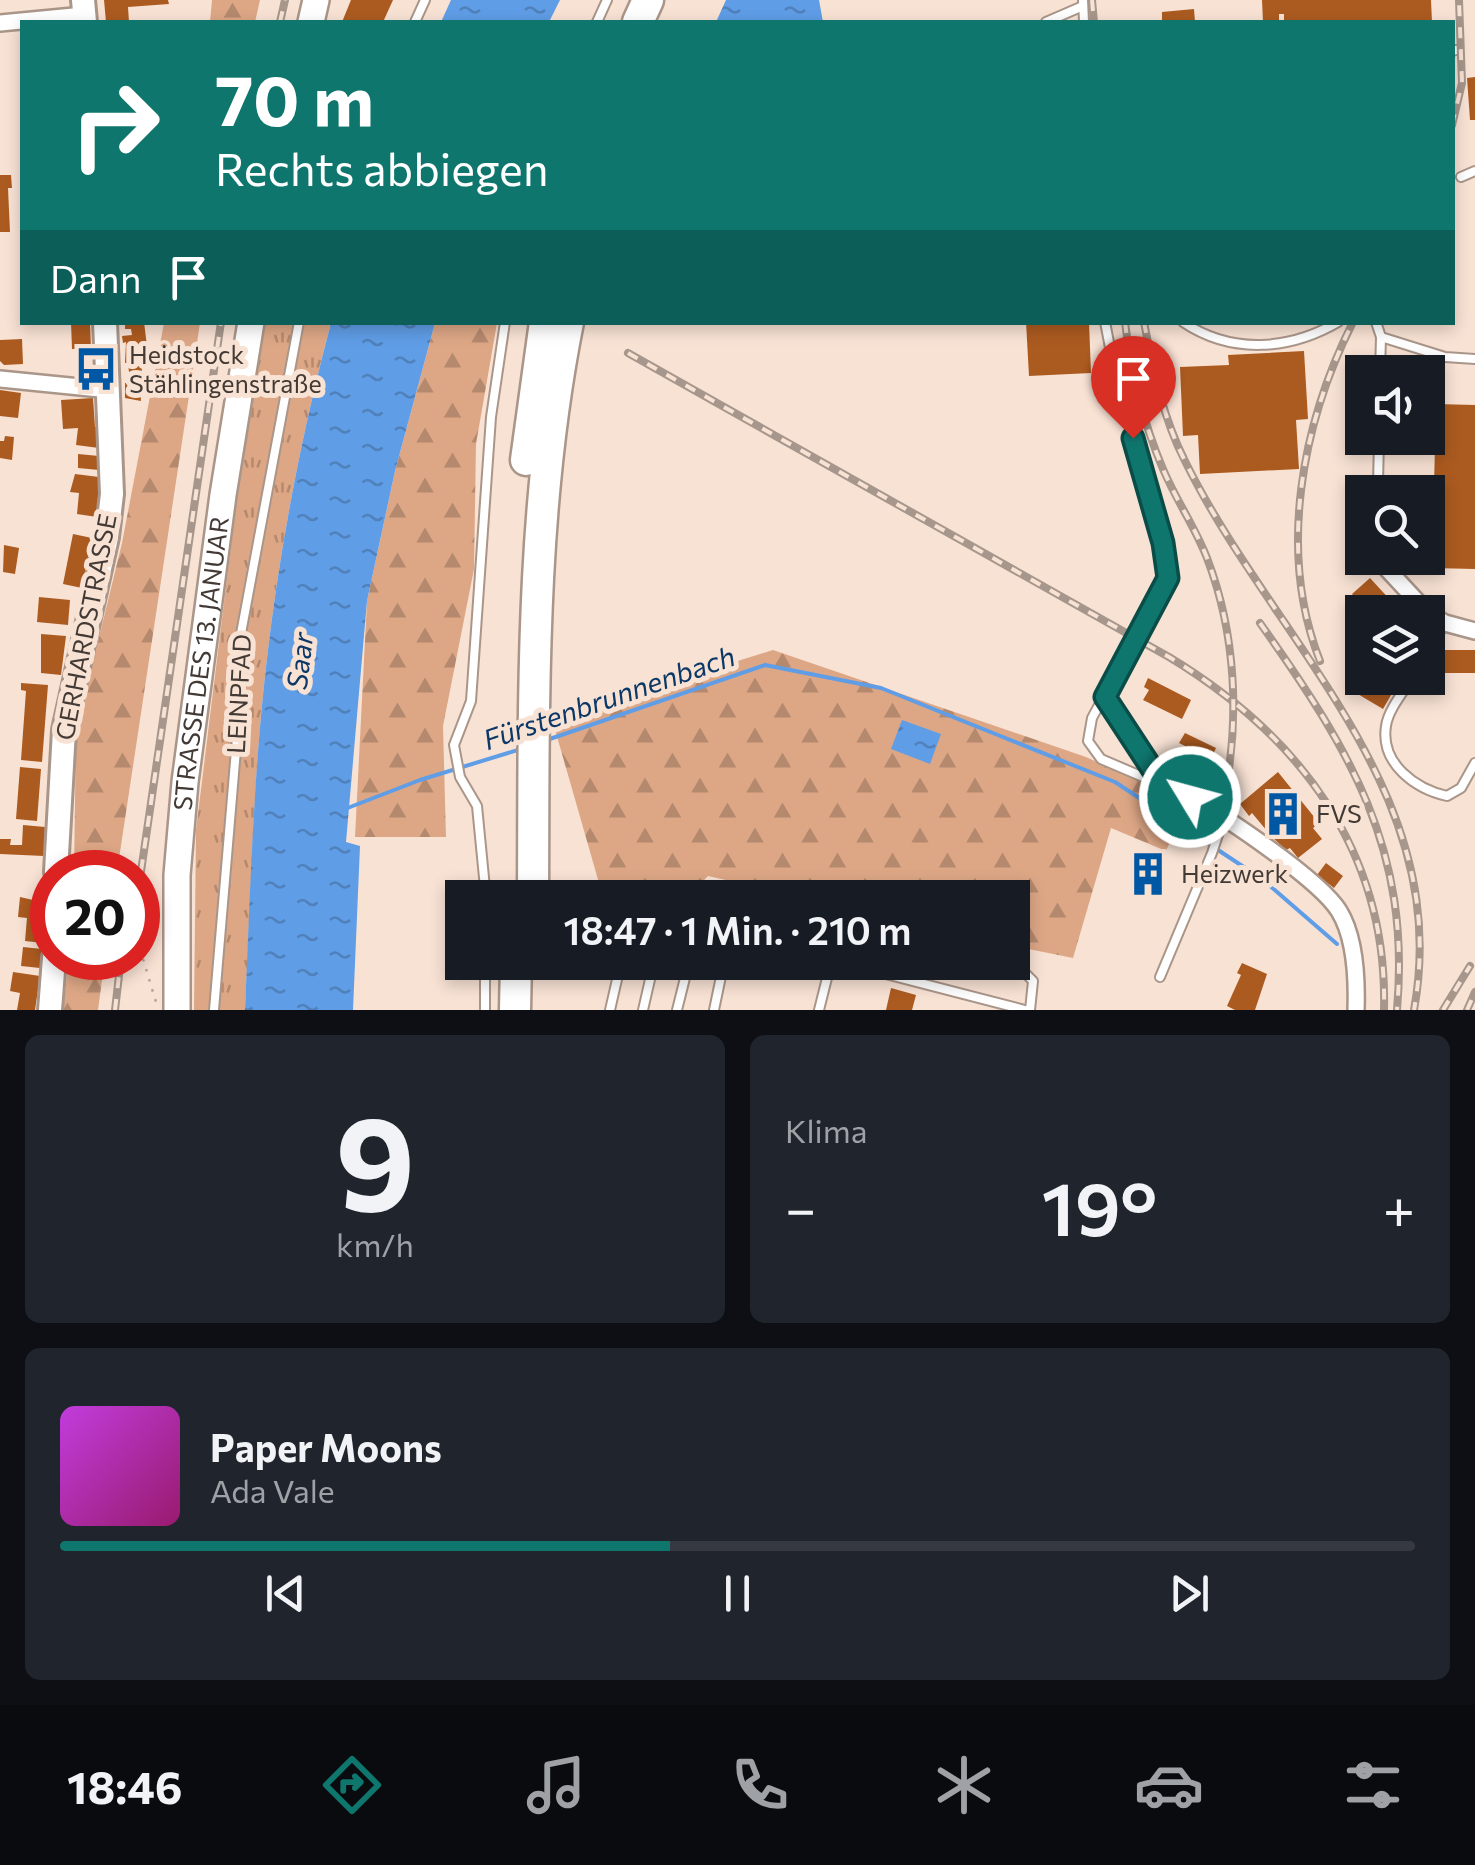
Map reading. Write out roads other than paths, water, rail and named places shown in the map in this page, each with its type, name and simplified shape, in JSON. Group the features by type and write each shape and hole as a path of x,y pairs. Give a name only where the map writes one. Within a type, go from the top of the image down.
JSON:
{"highway":[{"path":"533,880 525,765 524,486 545,325"},
{"path":"525,730 542,507 567,325"},
{"path":"517,880 525,765"},
{"path":"516,980 516,1010"},
{"path":"533,980 533,1010"}],"main road":[{"name":"STRASSE DES 13. JANUAR","path":"177,1010 177,875 185,782 223,495 251,325"}],"street":[{"path":"0,22 84,13"},
{"name":"GERHARDSTRASSE","path":"57,850 64,730 107,537 112,494 106,325"},
{"path":"0,379 110,390"},
{"path":"1393,575 1411,595"},
{"path":"1445,622 1475,631"},
{"path":"1190,797 1219,813 1305,878 1338,910 1350,944 1356,1010"},
{"path":"50,1010 52,980"}],"lane":[{"path":"1050,20 1083,3"},
{"path":"1461,177 1475,172"},
{"name":"LEINPFAD","path":"214,1010 237,738 237,654 298,325"},
{"path":"484,880 477,806 460,778 454,745 471,701 491,417 505,325"},
{"path":"1105,325 1163,543 1168,578 1092,718 1088,742 1102,759 1190,797"},
{"path":"1190,325 1232,342 1280,346 1332,325"},
{"path":"1377,325 1380,355"},
{"path":"1381,337 1445,357 1475,360"},
{"path":"1402,695 1386,723 1386,743 1404,774 1426,791 1447,796 1461,788 1475,764"},
{"path":"1105,697 1162,784"},
{"path":"1160,977 1212,853 1219,832 1219,813"},
{"path":"910,980 1028,1010 1033,981 1030,978"},
{"path":"485,1010 486,980"},
{"path":"610,1010 617,980"},
{"path":"643,1010 650,980"},
{"path":"677,1010 684,980"},
{"path":"714,1010 720,980"},
{"path":"819,1010 826,980"}],"water":[{"path":"451,0 560,0 550,20 442,20"},
{"path":"726,0 819,0 823,20 717,20"},
{"name":"Saar","path":"331,325 434,325 395,471 367,601 346,842 360,846 353,1010 245,1010 255,796 271,624 310,408"},
{"path":"902,720 941,734 930,764 891,749"}],"waterway":[{"name":"Fürstenbrunnenbach","path":"544,741 765,665 881,688 1115,782 1262,879 1337,944"},
{"name":"Fürstenbrunnenbach","path":"345,809 420,780 521,749"}],"railway":[{"path":"280,20 285,0"},
{"path":"1092,0 1094,20"},
{"path":"1455,112 1462,83 1459,0"},
{"path":"144,850 221,325"},
{"path":"1125,325 1134,379 1149,433 1207,558 1224,616 1233,707 1224,798"},
{"path":"1145,325 1165,411 1185,461 1222,527 1348,721 1383,787 1408,856 1419,930 1414,1010"},
{"path":"1320,661 1307,619 1300,576 1301,488 1320,402 1352,325"},
{"path":"628,353 1169,657 1216,688 1258,723 1296,762 1327,804 1352,850 1371,899 1381,953 1384,1010"},
{"path":"1260,623 1321,714 1368,804 1384,850 1394,899 1399,952 1397,1010"},
{"path":"1443,1010 1470,966"},
{"path":"115,1010 118,980"},
{"path":"1467,1010 1475,992"}],"place":[{"name":"Heidstock Stählingenstraße","path":"96,369"},
{"name":"FVS","path":"1283,814"},
{"name":"Heizwerk","path":"1148,874"}]}
